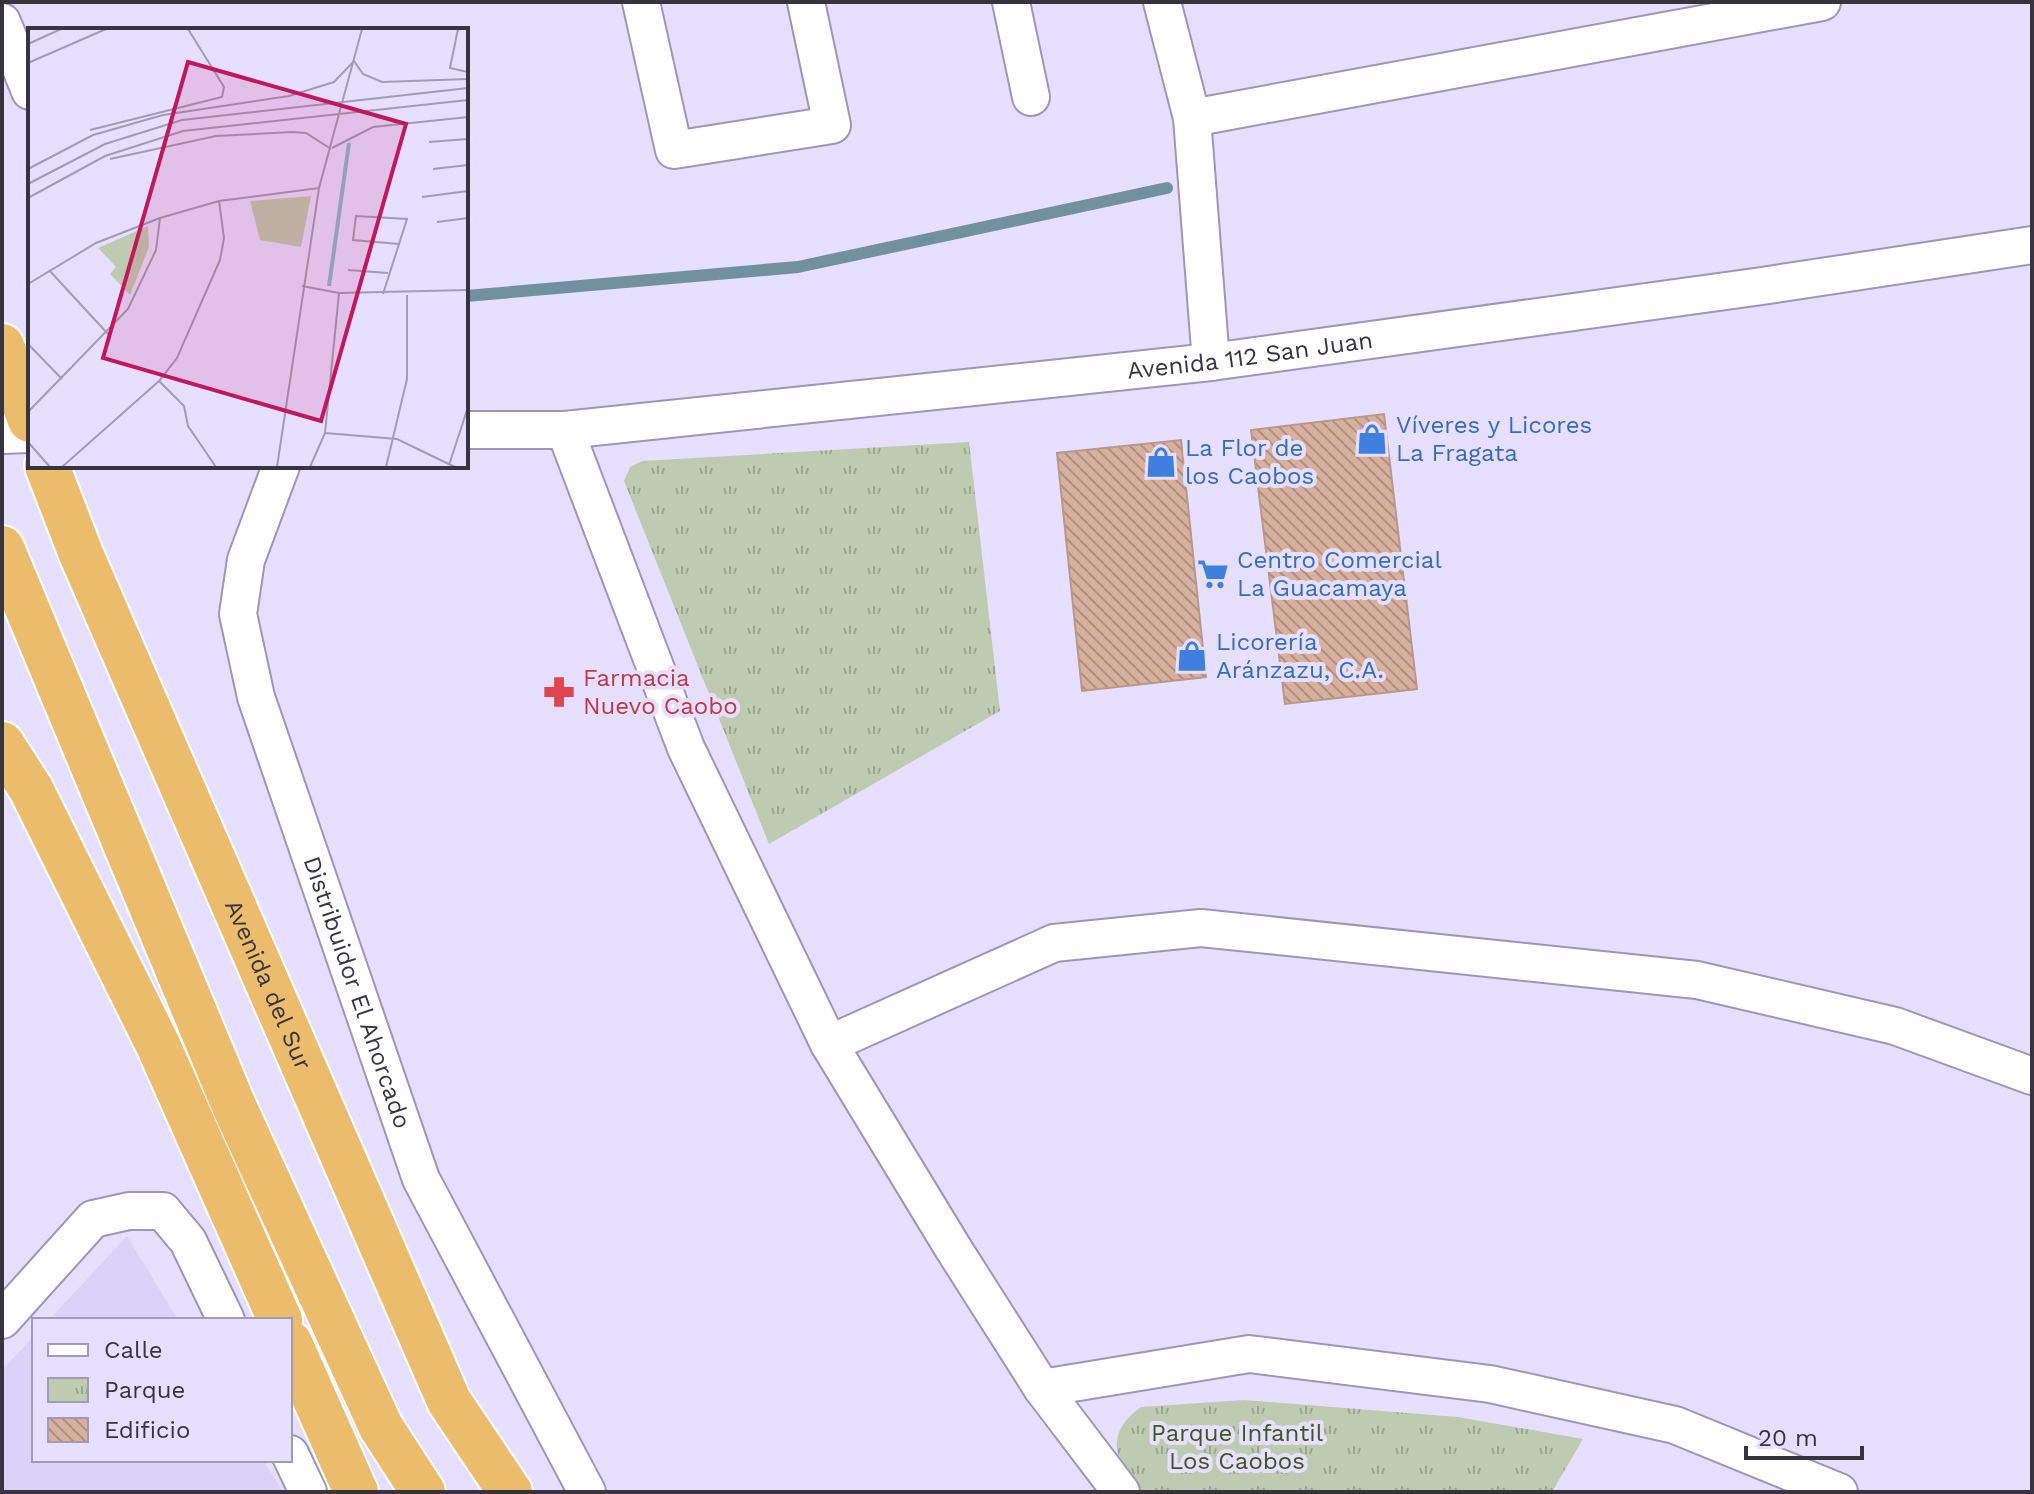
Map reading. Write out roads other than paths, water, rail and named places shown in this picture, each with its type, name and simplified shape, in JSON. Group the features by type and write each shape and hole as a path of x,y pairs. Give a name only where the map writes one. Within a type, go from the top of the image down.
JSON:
{"highway":[{"path":"7,358 28,415"},
{"name":"Avenida del Sur","path":"48,468 81,554 449,1401 510,1492"},
{"path":"5,555 234,1106 411,1492"},
{"path":"2,744 31,789 158,1045 279,1318"},
{"path":"292,1348 356,1492"},
{"path":"381,1427 423,1492"}],"street":[{"path":"641,2 674,150 832,125 806,2"},
{"path":"1011,2 1031,97"},
{"path":"1162,2 1192,118 1211,362"},
{"path":"1192,118 1822,2"},
{"path":"2,22 28,86"},
{"name":"Avenida 112 San Juan","path":"468,430 565,430 1211,362 1762,286 2032,245"},
{"path":"565,430 686,748 829,1044 1042,1388 1121,1492"},
{"path":"2,435 28,434"},
{"name":"Distribuidor El Ahorcado","path":"280,468 246,560 238,614 256,697 421,1179 587,1492"},
{"path":"829,1044 1054,943 1201,928 1697,980 1895,1026 2032,1076"},
{"path":"2,1320 93,1219 129,1211 163,1211 188,1241 225,1318"},
{"path":"1042,1388 1249,1354 1490,1384 1675,1425 1839,1492"},
{"path":"292,1458 308,1492"}],"waterway":[{"path":"468,296 798,267 1167,188"}],"place":[{"name":"Víveres y Licores La Fragata","path":"1372,439"},
{"name":"La Flor de los Caobos","path":"1161,462"},
{"name":"Centro Comercial La Guacamaya","path":"1213,574"},
{"name":"Licorería Aránzazu, C.A.","path":"1192,656"},
{"name":"Farmacia Nuevo Caobo","path":"559,692"}],"park label":[{"name":"Parque Infantil Los Caobos","path":"1237,1447"}]}
